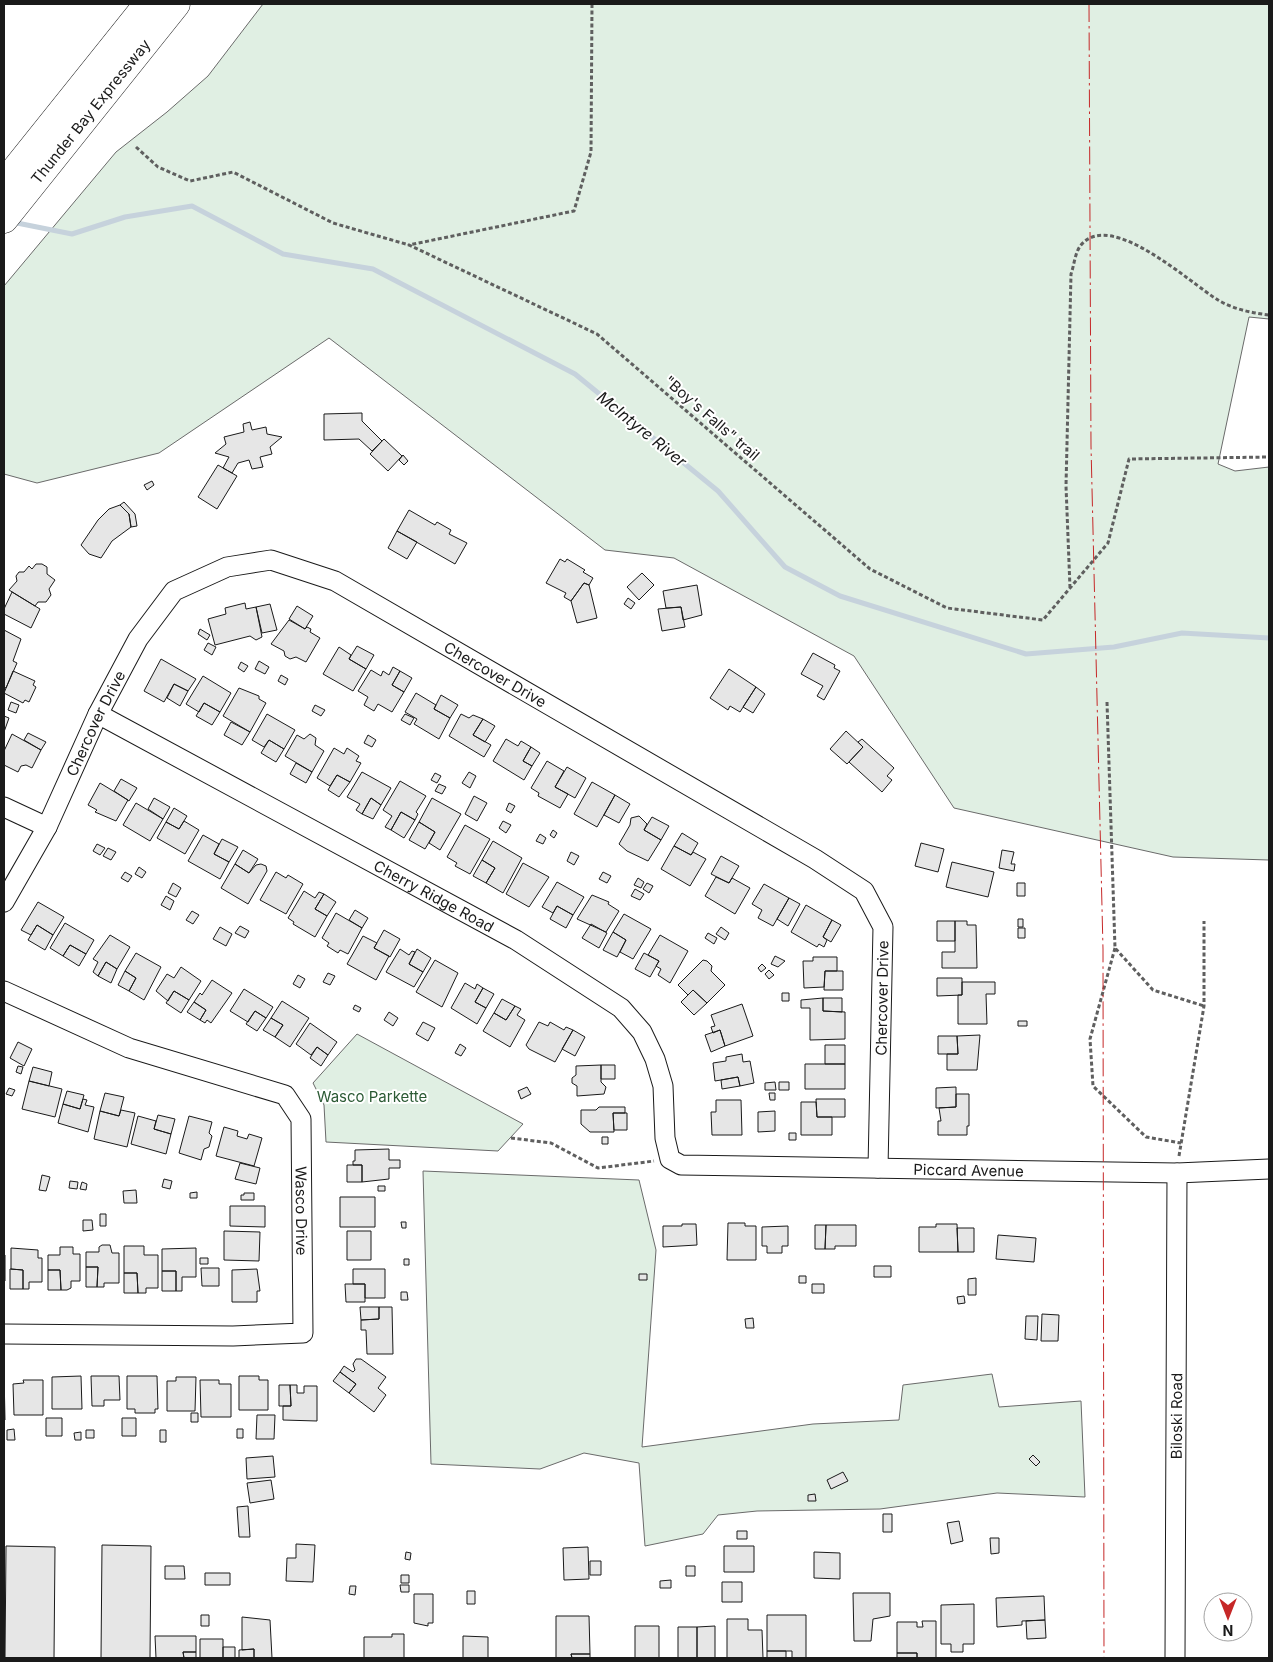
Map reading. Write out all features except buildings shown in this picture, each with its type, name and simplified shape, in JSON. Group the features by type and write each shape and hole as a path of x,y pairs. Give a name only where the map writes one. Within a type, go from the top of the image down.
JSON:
{"highway":[{"name":"Thunder Bay Expressway","path":"4,219 15,188 148,4"},
{"name":"Thunder Bay Expressway","path":"15,188 176,4"}],"street":[{"name":"Chercover Drive","path":"4,902 47,827 98,714 138,639 174,591 227,567 271,560 335,581 806,854 864,891 883,927 878,1168"},
{"name":"Cherry Ridge Road","path":"98,714 516,940 621,1008 642,1032 655,1059 664,1086 665,1138 670,1159"},
{"path":"4,808 47,827"},
{"name":"Wasco Drive","path":"4,991 129,1048 285,1095 301,1119 303,1333 233,1336 4,1334"},
{"name":"Piccard Avenue","path":"670,1159 681,1165 1177,1173 1269,1169"},
{"name":"Biloski Road","path":"1175,1658 1177,1173"}],"path":[{"path":"136,147 158,167 190,181 233,172 333,223 409,245 574,211 591,152 592,4"},
{"path":"1070,588 1066,486 1071,274 1079,247 1087,239 1107,235 1123,238 1164,261 1219,301 1249,312 1269,315"},
{"name":"\"Boy's Falls\" trail","path":"409,245 597,334 870,569 947,608 1042,620 1108,543 1129,459 1269,457"},
{"path":"1108,702 1115,948 1090,1039 1093,1086 1146,1137 1181,1143"},
{"path":"1177,1173 1204,1006 1204,921"},
{"path":"1115,948 1153,990 1204,1006"},
{"path":"510,1138 551,1142 598,1168 670,1159"}],"green space":[{"path":"263,4 1269,4 1269,319 1249,317 1218,464 1235,471 1269,467 1269,860 1173,857 954,808 854,656 674,558 605,550 329,338 159,453 37,483 4,474 4,286 116,152 167,112 208,76"},
{"name":"Wasco Parkette","path":"357,1034 523,1124 498,1151 326,1142 324,1105 313,1083"},
{"path":"423,1171 639,1180 656,1250 642,1447 813,1424 899,1420 903,1385 992,1374 999,1407 1081,1401 1085,1497 997,1493 880,1509 757,1511 718,1515 703,1534 645,1546 639,1463 584,1453 540,1469 431,1464"}],"waterway":[{"name":"McIntyre River","path":"12,222 72,234 125,217 192,206 283,254 373,269 575,374 718,491 785,567 840,596 1026,654 1114,647 1182,633 1269,638"}],"power":[{"path":"1089,4 1091,446 1103,949 1104,1658"}]}
